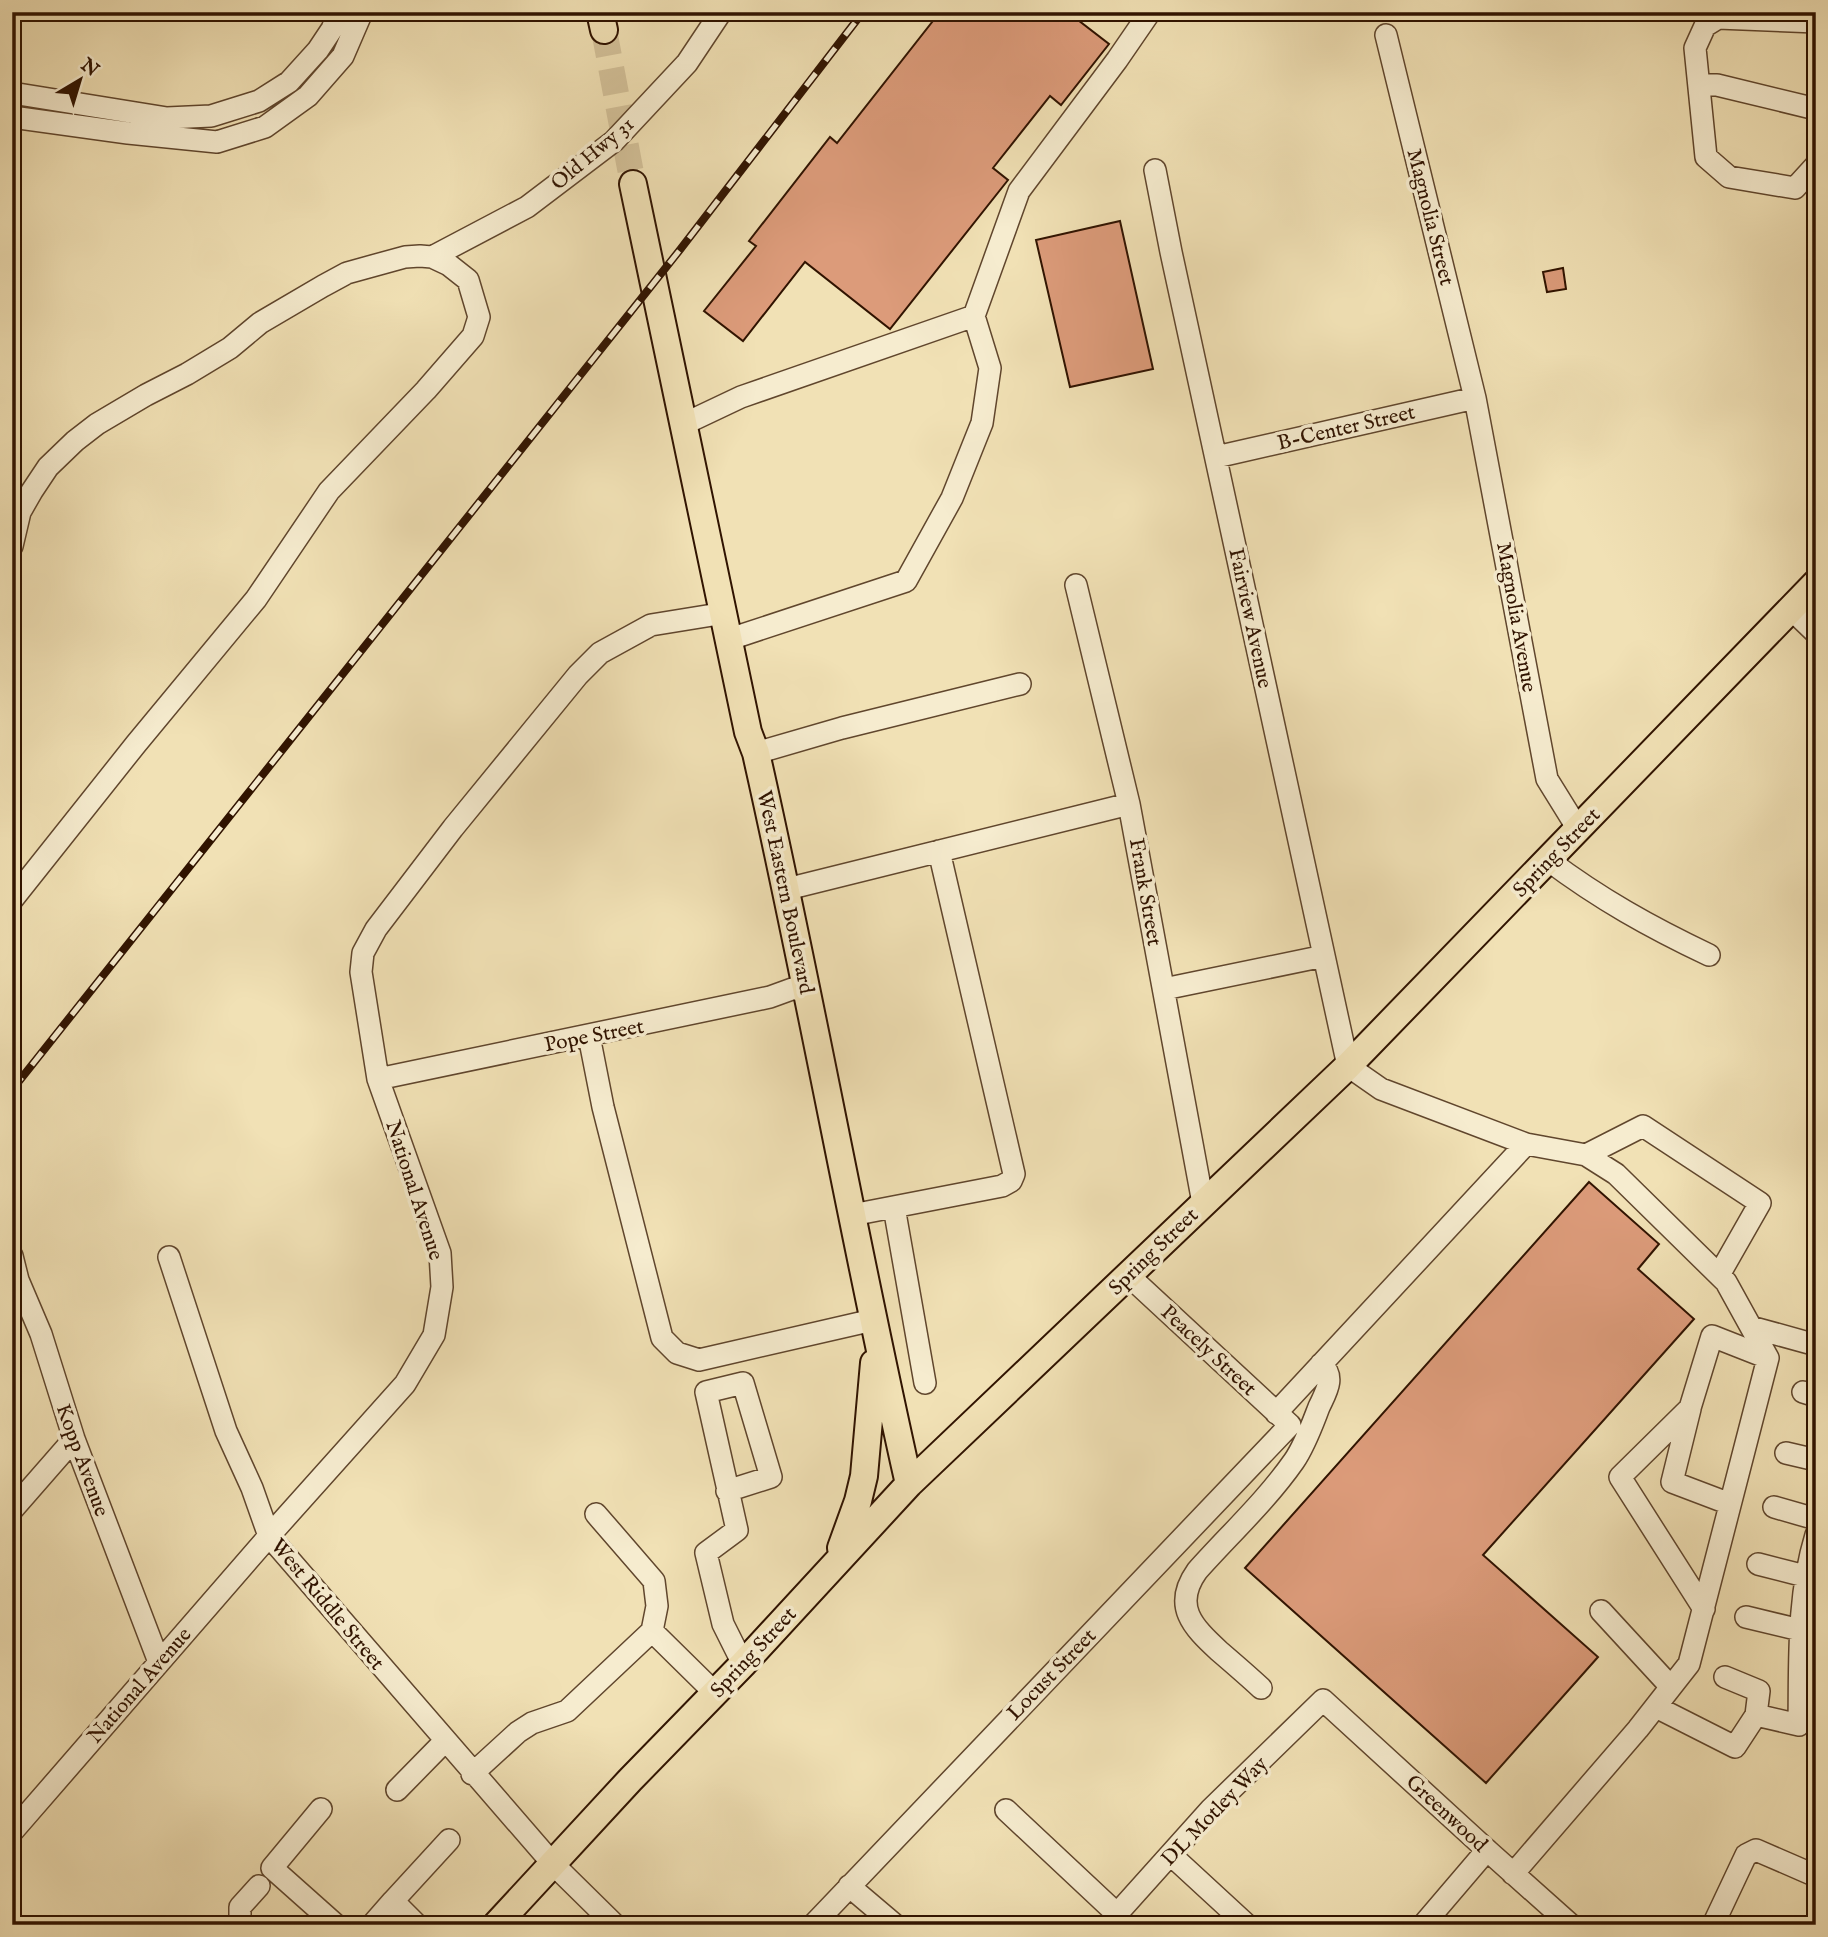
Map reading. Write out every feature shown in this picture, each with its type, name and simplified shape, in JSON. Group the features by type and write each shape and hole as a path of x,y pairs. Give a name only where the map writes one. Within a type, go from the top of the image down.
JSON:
{"main road":[{"name":"West Eastern Boulevard","path":"633,184 748,732 787,889 875,1330 909,1484"},
{"name":"Spring Street","path":"496,1925 909,1484 1348,1066 1816,583"},
{"path":"836,1561 859,1501 864,1476 875,1330"}],"street":[{"path":"12,93 167,118 211,116 259,101 289,82 318,50 339,12"},
{"path":"12,117 217,142 265,127 308,96 343,56 362,12"},
{"name":"Old Hwy 31","path":"432,257 527,207 614,141 687,63 721,12"},
{"path":"730,639 906,581 952,498 982,423 990,368 974,316 1019,191 1150,12"},
{"path":"1816,22 1718,18 1705,26 1695,48 1706,157 1729,177 1795,188 1816,165"},
{"name":"Magnolia Street","path":"1386,36 1475,398"},
{"path":"1699,85 1717,85 1816,109"},
{"name":"Fairview Avenue","path":"1155,170 1348,1066"},
{"path":"12,546 20,512 48,467 97,424 230,348 260,323 347,273 405,257 432,257 449,265 468,280 479,317 473,337 330,491 256,598 12,900"},
{"path":"684,424 741,397 974,316"},
{"name":"B-Center Street","path":"1216,457 1475,398"},
{"name":"Magnolia Avenue","path":"1475,398 1547,779 1578,830"},
{"name":"Frank Street","path":"1076,585 1129,804 1203,1203"},
{"path":"1791,608 1816,633"},
{"name":"National Avenue","path":"12,1832 405,1384 434,1335 442,1287 440,1253 378,1079 361,972 363,953 376,929 453,828 578,675 600,653 650,625 725,613"},
{"path":"755,753 842,727 1020,684"},
{"path":"787,889 1129,804"},
{"path":"852,1216 1002,1186 1010,1181 1014,1174 939,852"},
{"path":"1548,860 1646,925 1709,956"},
{"path":"1164,989 1324,956"},
{"name":"Pope Street","path":"378,1079 771,997 792,989 808,989"},
{"path":"589,1035 603,1107 662,1338 677,1353 699,1360 875,1330"},
{"path":"1348,1066 1381,1088 1526,1144 1586,1155 1616,1174 1726,1282 1768,1358 1689,1664 1656,1707 1513,1874"},
{"path":"1586,1155 1643,1126 1760,1203 1719,1275"},
{"name":"Locust Street","path":"813,1925 1283,1419 1321,1364 1526,1144"},
{"path":"894,1207 925,1383"},
{"name":"Kopp Avenue","path":"12,1256 18,1280 41,1334 74,1439 159,1662"},
{"name":"West Riddle Street","path":"169,1257 226,1431 252,1488 269,1536 472,1774 553,1864 615,1925"},
{"name":"Peacely Street","path":"1128,1275 1283,1419"},
{"path":"1751,1327 1816,1345"},
{"path":"1731,1504 1672,1482 1690,1408 1712,1336 1768,1358"},
{"path":"1261,1688 1199,1632 1189,1619 1185,1606 1187,1592 1197,1571 1279,1480 1301,1449 1327,1389 1330,1376 1321,1364"},
{"path":"727,1491 771,1477 743,1383 706,1392 727,1491 737,1530 706,1553 723,1624 743,1664"},
{"path":"1690,1408 1620,1478 1703,1609"},
{"path":"12,1510 74,1439"},
{"path":"1786,1452 1816,1460"},
{"path":"1774,1507 1816,1519"},
{"path":"472,1774 518,1732 532,1723 567,1711 652,1631 657,1606 654,1581 596,1514"},
{"path":"1756,1715 1799,1726 1800,1630 1805,1576 1816,1535"},
{"path":"1758,1564 1805,1576"},
{"path":"1601,1611 1671,1687"},
{"path":"1745,1617 1800,1630"},
{"path":"652,1631 715,1693"},
{"path":"1656,1707 1735,1747 1756,1715 1759,1691 1725,1677"},
{"name":"Greenwood","path":"1324,1700 1571,1925"},
{"name":"DL Motley Way","path":"1112,1919 1211,1809 1324,1700"},
{"path":"397,1790 445,1741"},
{"path":"321,1809 272,1868 336,1925"},
{"path":"1006,1810 1112,1919"},
{"path":"372,1925 449,1840"},
{"path":"1423,1925 1487,1850"},
{"path":"1713,1925 1746,1855 1756,1850 1816,1876"},
{"path":"1171,1855 1247,1925"},
{"path":"240,1925 240,1907 259,1886"},
{"path":"849,1886 895,1925"},
{"path":"393,1901 417,1925"}],"building":[{"path":"940,12 1084,12 1078,20 1109,44 1061,105 1050,96 993,168 1008,180 890,329 805,262 743,341 704,311 756,246 749,241 830,137 837,143"},
{"path":"1120,221 1153,369 1070,387 1036,240"},
{"path":"1563,268 1566,289 1547,292 1543,272"},
{"path":"1589,1182 1659,1244 1638,1269 1694,1319 1483,1555 1598,1657 1486,1783 1245,1568"}],"tunnel":[{"path":"604,30 633,184"}],"railway":[{"path":"12,1090 679,251 863,12"}]}
